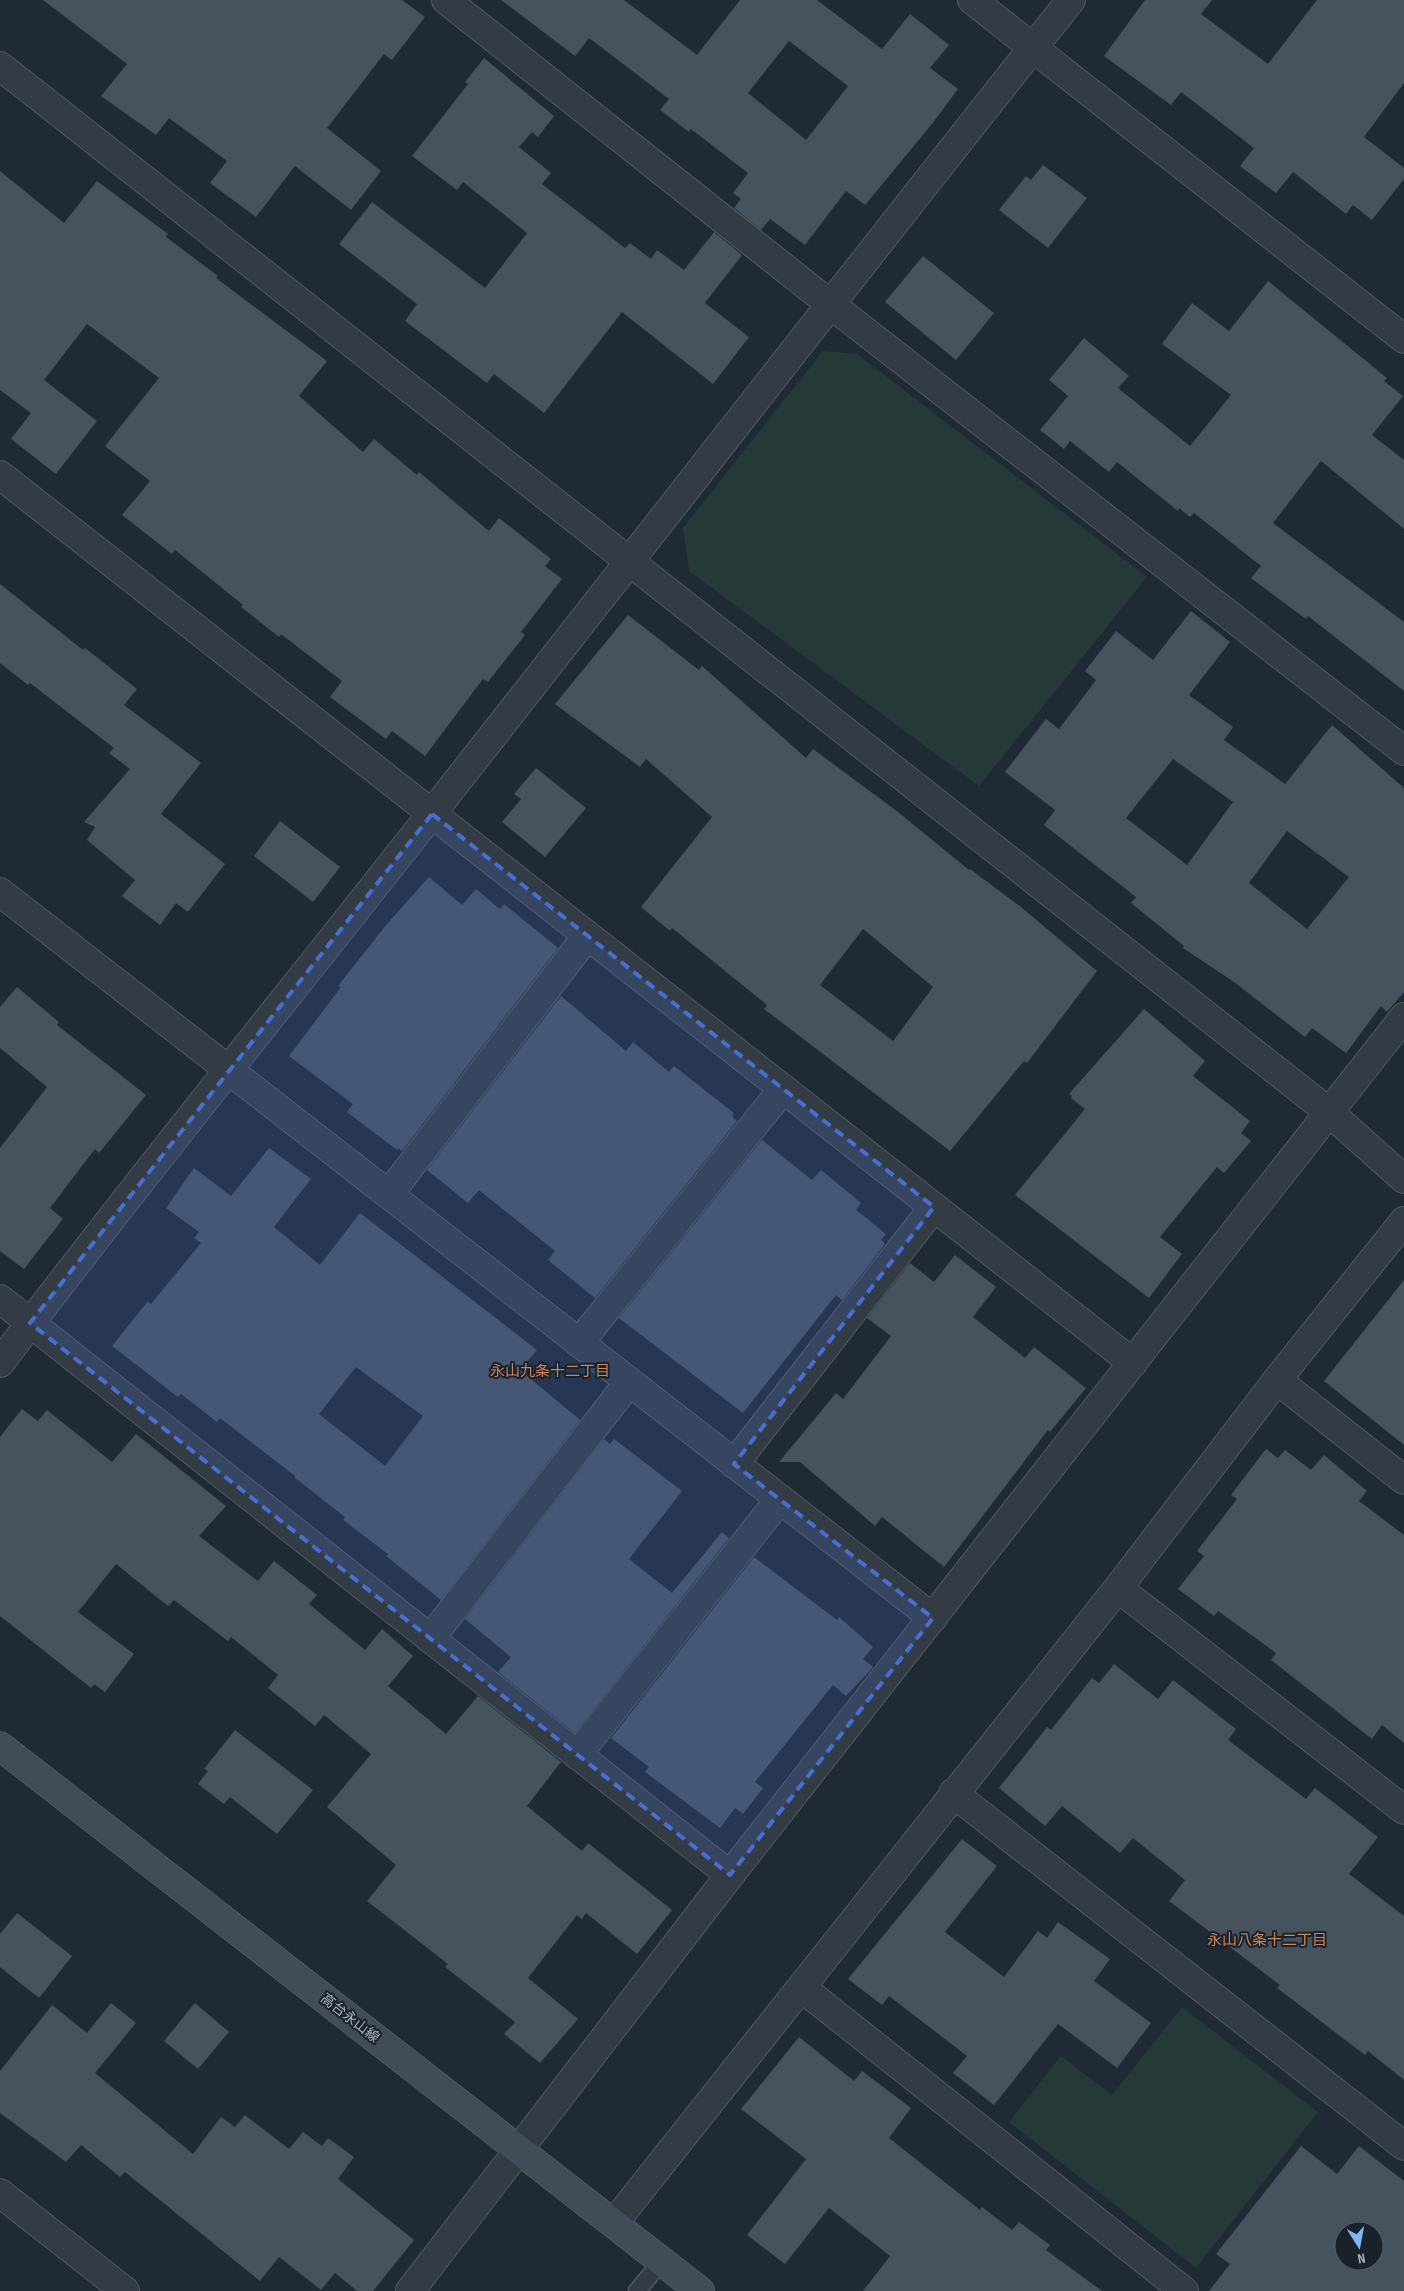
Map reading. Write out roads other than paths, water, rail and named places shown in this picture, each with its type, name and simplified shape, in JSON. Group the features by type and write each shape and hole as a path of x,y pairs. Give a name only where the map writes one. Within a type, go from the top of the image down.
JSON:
{"street":[{"path":"446,0 830,304 1404,751"},
{"path":"972,0 1404,339"},
{"path":"0,1363 228,1070 432,814 830,304 1071,0"},
{"path":"0,66 1329,1112 1404,1179"},
{"path":"0,475 1133,1362"},
{"path":"0,892 932,1618"},
{"path":"389,1194 587,936"},
{"path":"410,2291 518,2148 730,1875 1404,1017"},
{"path":"579,1342 783,1089"},
{"path":"734,1464 934,1207"},
{"path":"614,2223 802,1988 953,1793 1118,1588 1277,1380 1404,1221"},
{"path":"0,1298 730,1875"},
{"path":"1277,1380 1404,1480"},
{"path":"430,1638 629,1382"},
{"path":"577,1754 780,1499"},
{"path":"1118,1588 1404,1810"},
{"name":"高台永山線","path":"0,1746 700,2291"},
{"path":"953,1793 1404,2146"},
{"path":"802,1988 1184,2291"},
{"path":"0,2193 125,2291"}],"lane":[{"path":"637,2291 662,2261"}],"district":[{"name":"永山九条十二丁目","path":"550,1371"},
{"name":"永山八条十二丁目","path":"1267,1940"}]}
